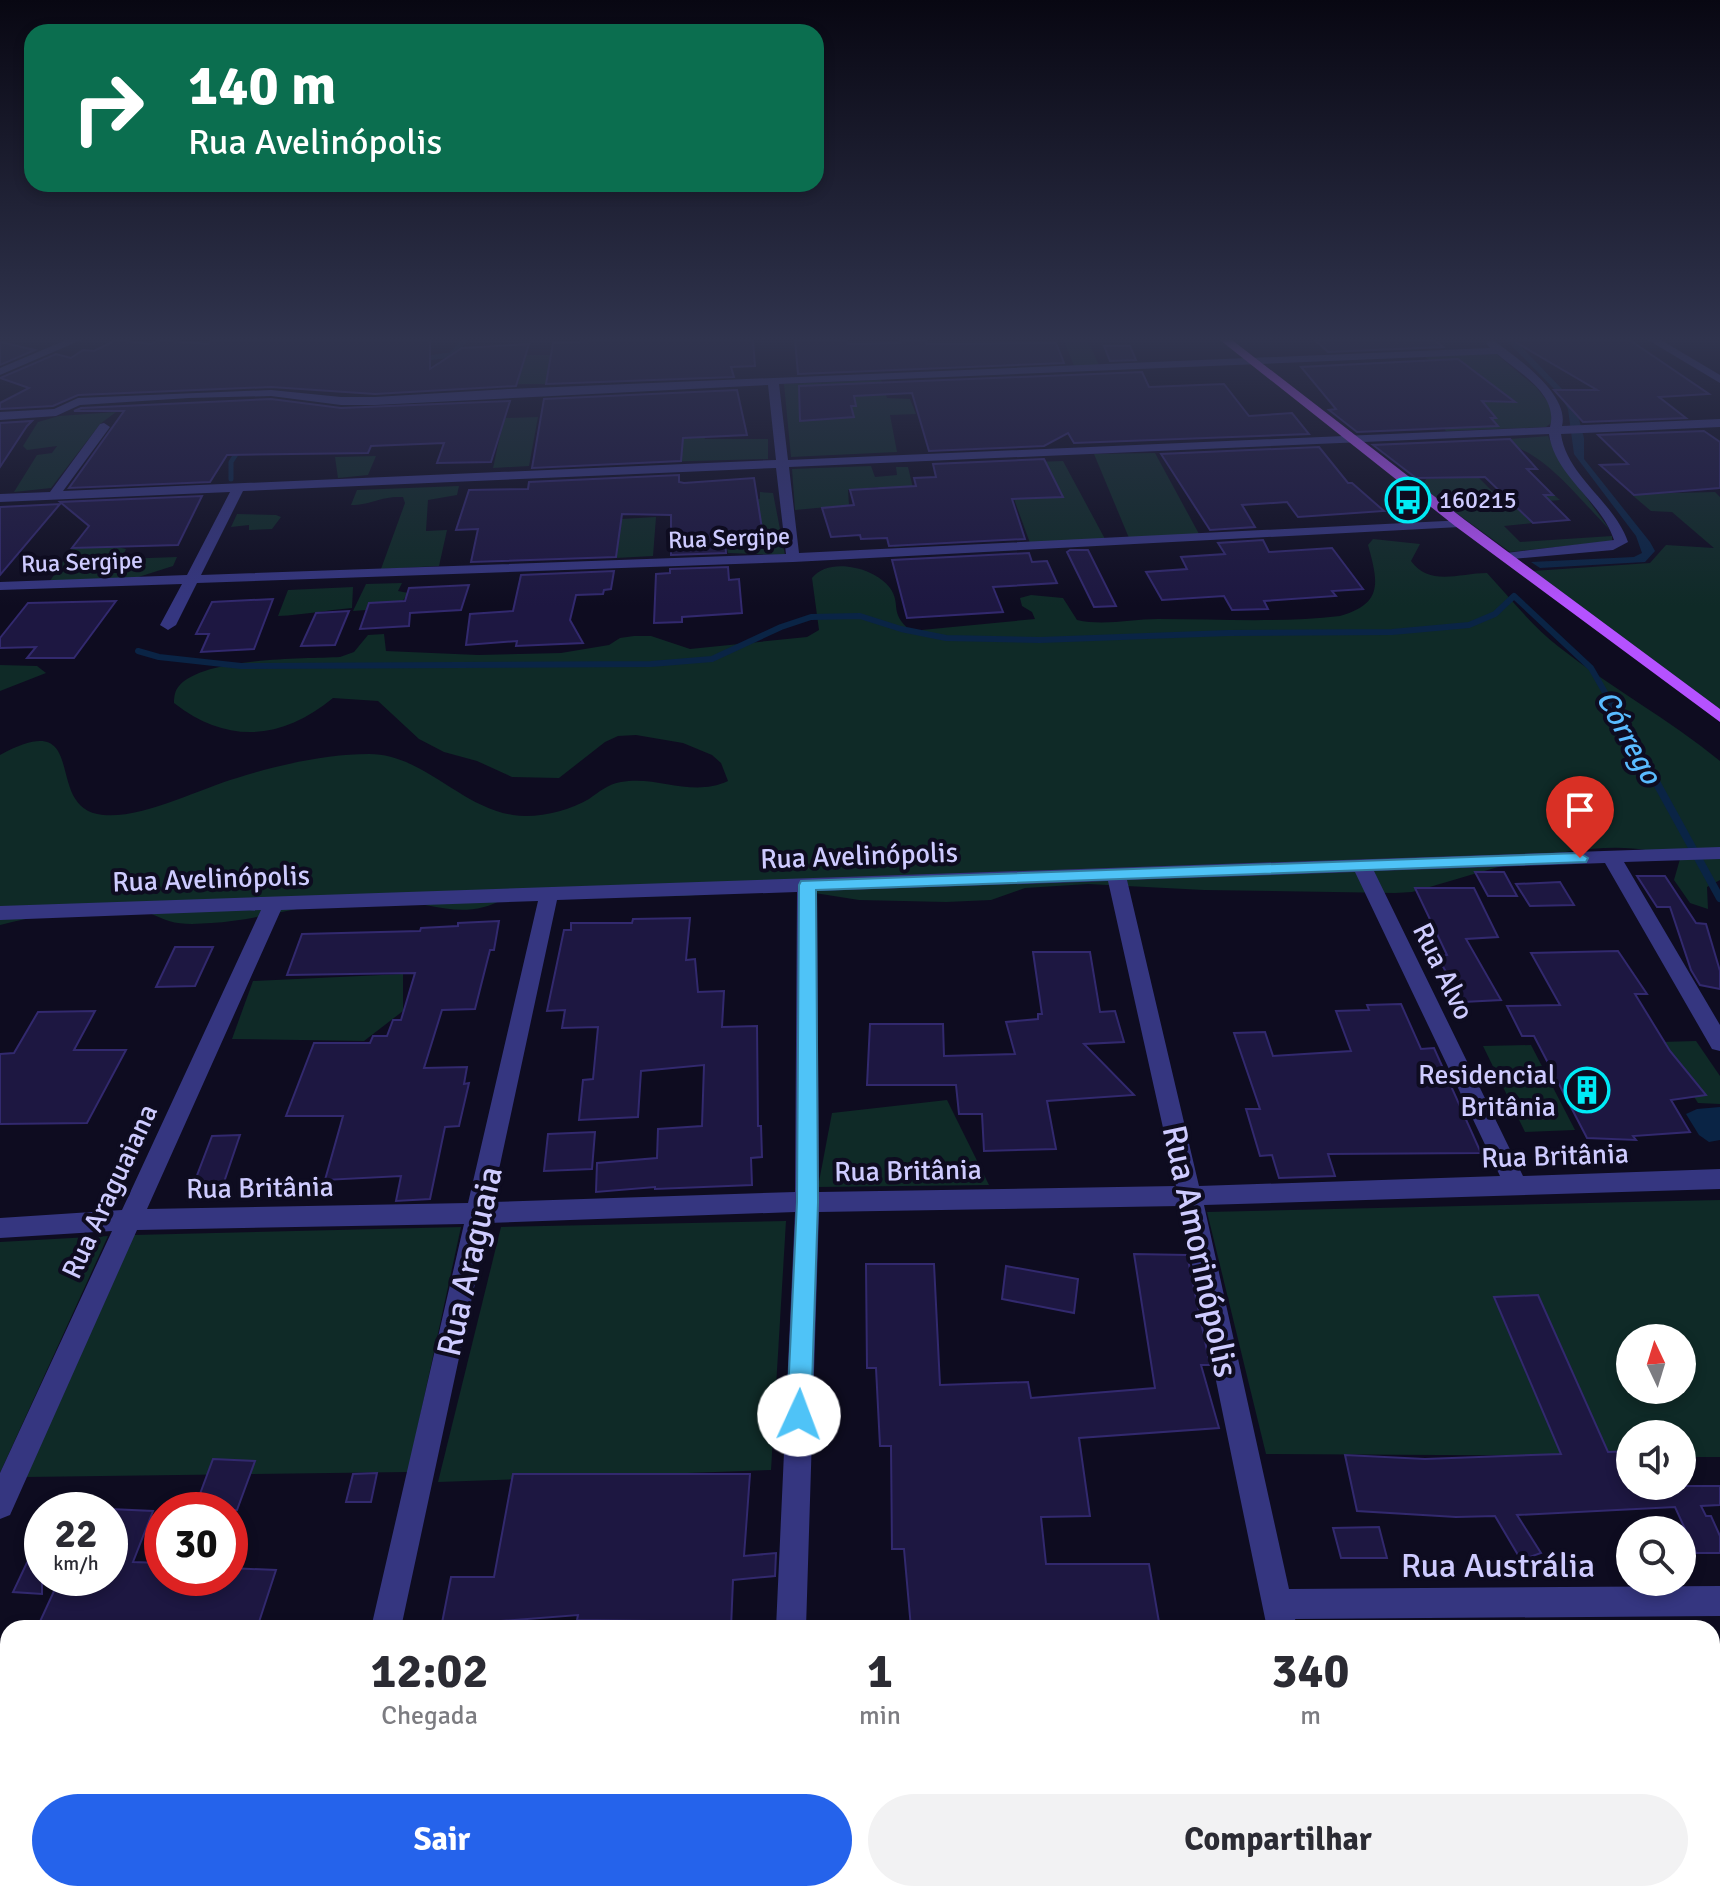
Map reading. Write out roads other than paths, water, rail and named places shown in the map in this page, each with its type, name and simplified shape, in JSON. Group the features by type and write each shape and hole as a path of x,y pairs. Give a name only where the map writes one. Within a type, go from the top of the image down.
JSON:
{"main road":[{"path":"1339,429 1720,717"}],"street":[{"path":"54,495 103,429"},
{"path":"778,429 793,558"},
{"path":"1506,557 1613,546 1621,542 1614,526 1565,461 1554,429"},
{"path":"0,498 1559,429"},
{"path":"168,625 239,487"},
{"name":"Rua Sergipe","path":"0,586 793,558 1460,523"},
{"name":"Rua Avelinópolis","path":"0,913 1720,853"},
{"path":"1611,857 1720,1043"},
{"name":"Rua Alvo","path":"1362,866 1516,1186"},
{"name":"Rua Amorinópolis","path":"1116,874 1190,1196 1279,1616"},
{"path":"791,1620 807,1202 807,885"},
{"name":"Rua Araguaia","path":"388,1620 481,1213 549,894"},
{"name":"Rua Araguaiana","path":"0,1505 274,903"},
{"name":"Rua Britânia","path":"0,1228 128,1220 807,1202 1190,1196 1720,1179"},
{"name":"Rua Austrália","path":"1279,1616 1720,1601"}],"water":[{"path":"1571,429 1582,429 1584,459 1655,551 1645,562 1540,568 1531,562 1634,557 1642,553 1636,536 1574,454"},
{"path":"1720,1107 1720,1140 1709,1142 1699,1135 1686,1114 1697,1109"}],"waterway":[{"path":"231,479 231,462 240,448"},
{"path":"138,651 159,657 241,666 651,664 712,659 781,627 811,617 860,616 901,629 946,638 1040,640 1228,633 1392,632 1469,625 1495,614 1514,596 1591,668 1645,762"},
{"name":"Córrego","path":"1644,760 1720,898"}],"place":[{"name":"160215","path":"1408,500"},
{"name":"Residencial Britânia","path":"1587,1090"}]}
